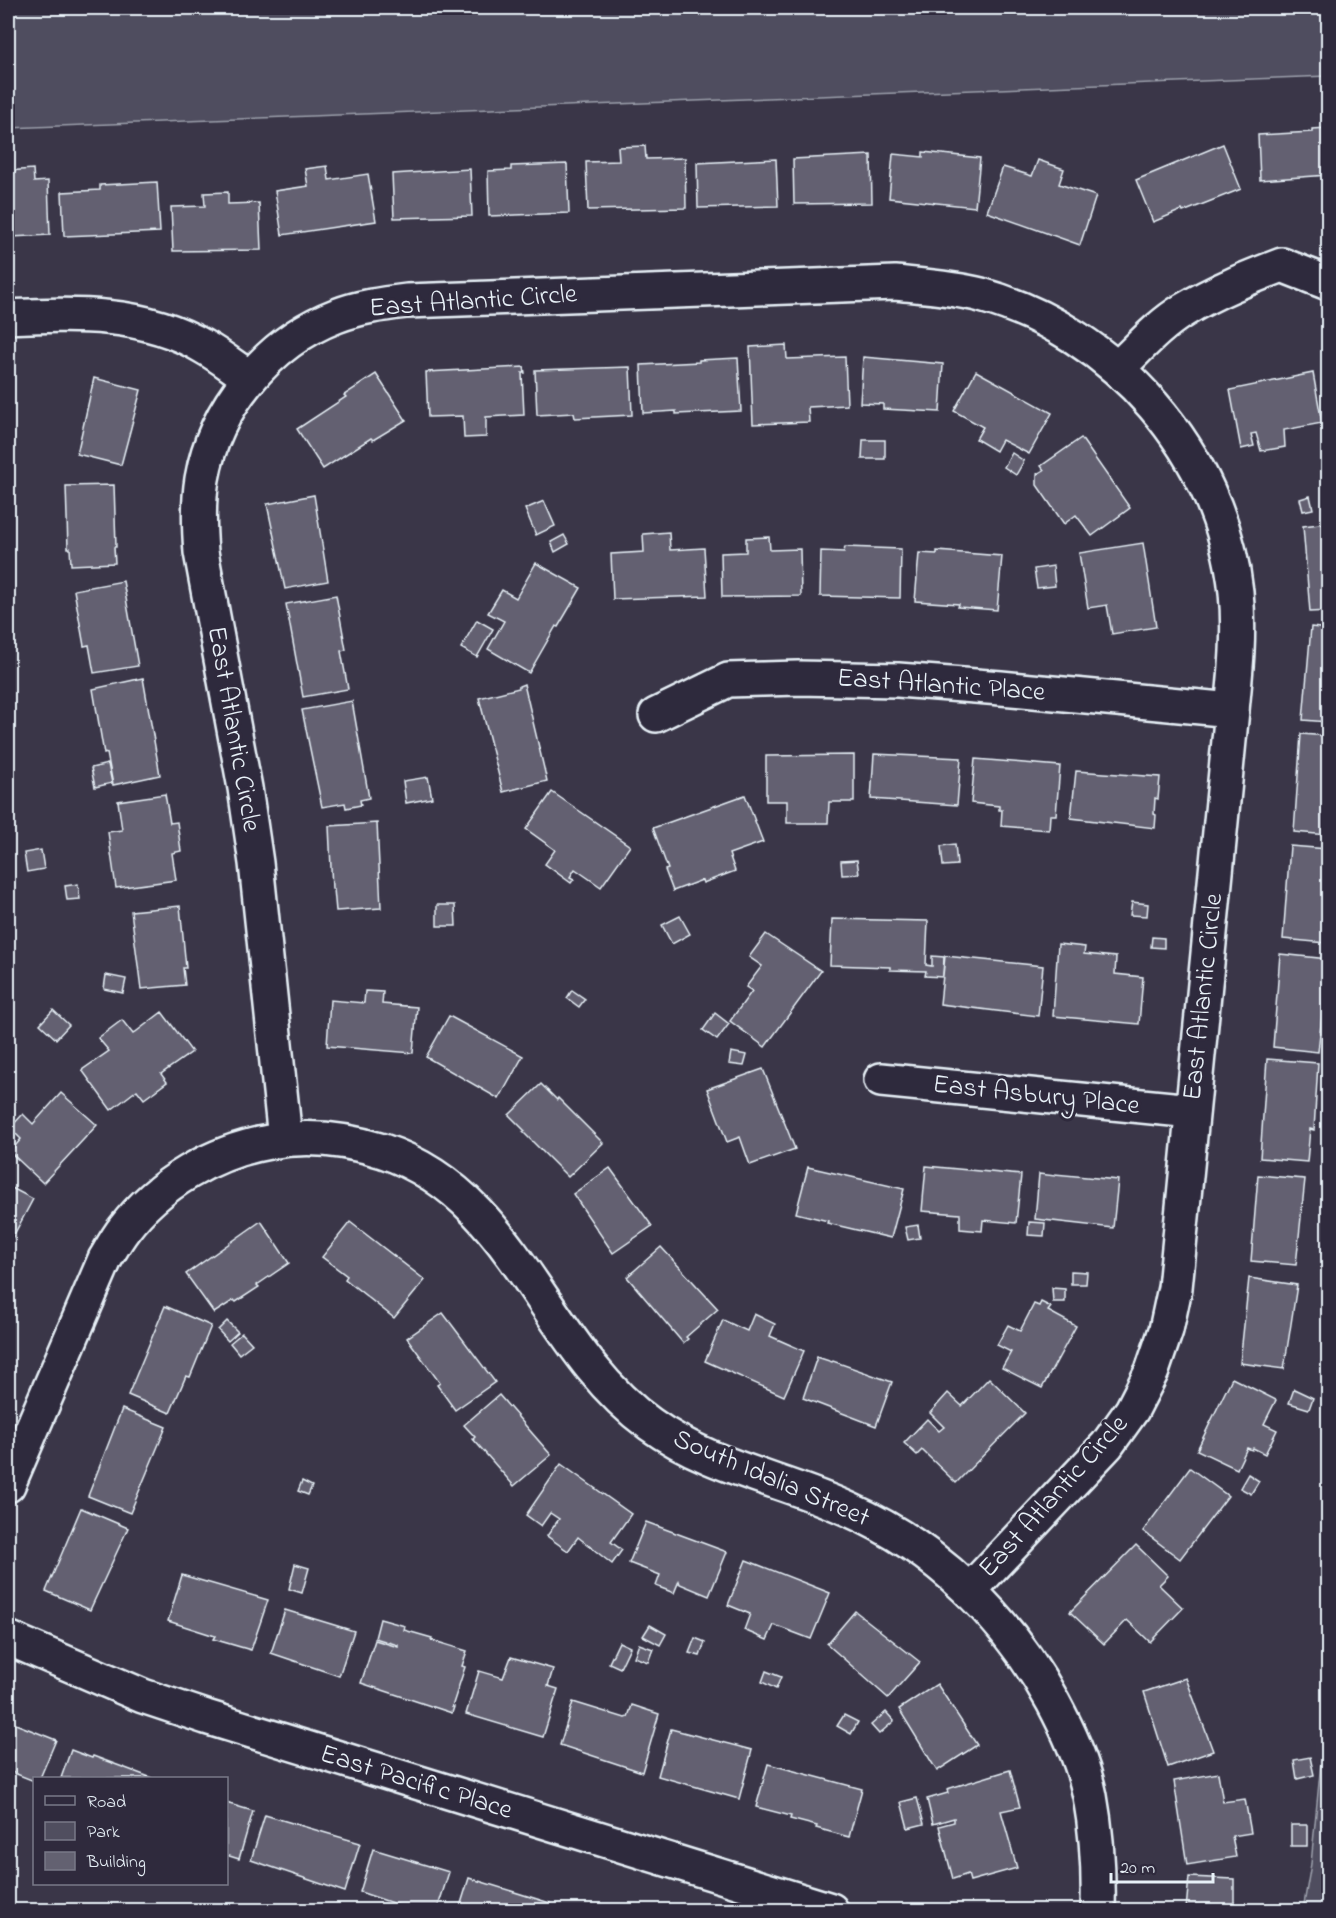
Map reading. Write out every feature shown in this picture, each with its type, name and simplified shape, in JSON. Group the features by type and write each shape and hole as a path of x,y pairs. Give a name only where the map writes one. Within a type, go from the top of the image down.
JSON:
{"street":[{"path":"1118,368 1156,331 1183,310 1232,283 1282,265 1329,283"},
{"name":"East Atlantic Circle","path":"285,1139 256,863 245,788 201,552 198,514 202,478 212,442 228,408 250,378 272,355 301,333 334,316 370,306 407,301 895,283 939,287 981,296 1034,315 1086,344 1118,368 1149,399 1186,449 1204,482 1225,537 1236,592 1238,648 1175,1288 1166,1330 1152,1371 1132,1410 1107,1445 970,1590"},
{"path":"8,317 77,314 114,317 147,325 169,331 203,346 250,378"},
{"name":"East Atlantic Place","path":"656,715 728,680 798,678 898,680 955,684 1232,711"},
{"name":"East Asbury Place","path":"881,1080 1192,1111"},
{"name":"South Idalia Street","path":"8,1485 105,1259 125,1228 150,1200 180,1177 204,1164 247,1146 285,1139 327,1139 364,1145 400,1156 433,1174 463,1196 489,1223 594,1372 620,1400 649,1424 680,1444 721,1462 847,1508 882,1526 932,1558 970,1590 1006,1629 1035,1669 1071,1735 1091,1806 1096,1839 1098,1911"},
{"name":"East Pacific Place","path":"8,1638 143,1696 735,1897 831,1911"}],"green space":[{"path":"8,8 1328,8 1328,76 8,128"},
{"path":"1328,1691 1328,1910 1303,1910 1311,1864"}],"building":[{"path":"1328,128 1328,175 1260,180 1258,135 1312,132 1312,129"},
{"path":"1223,144 1241,189 1153,222 1136,180"},
{"path":"645,146 646,159 685,158 686,208 588,210 586,162 619,161 618,147"},
{"path":"923,152 980,158 975,207 889,198 893,154 923,157"},
{"path":"871,155 872,203 794,204 793,159"},
{"path":"776,159 778,206 698,208 697,163"},
{"path":"1038,160 1064,169 1059,184 1096,196 1080,245 987,212 1003,167 1032,176"},
{"path":"567,164 569,213 489,216 488,171 511,170 511,166"},
{"path":"327,166 329,180 368,174 376,221 282,235 275,191 308,186 305,169"},
{"path":"33,169 34,182 48,181 50,235 11,237 11,233 8,234 8,171"},
{"path":"470,169 472,216 394,218 392,174"},
{"path":"157,182 160,232 64,236 62,192 100,190 100,185"},
{"path":"228,192 228,204 259,203 261,250 173,251 171,207 205,206 204,193"},
{"path":"786,345 787,359 845,357 847,405 808,407 809,422 753,424 750,347"},
{"path":"863,357 943,364 940,412 883,409 883,404 860,403"},
{"path":"738,358 741,411 643,413 641,365"},
{"path":"524,367 525,373 522,373 524,415 486,417 486,437 464,438 463,416 428,417 426,372"},
{"path":"630,367 632,415 575,418 574,413 537,415 535,370"},
{"path":"976,371 1052,413 1029,454 1002,440 996,451 976,439 983,427 954,411"},
{"path":"1313,373 1322,423 1284,430 1285,447 1261,451 1256,433 1251,434 1254,446 1241,449 1230,390"},
{"path":"376,374 406,420 373,440 371,438 323,469 297,429"},
{"path":"94,378 141,390 121,465 77,454"},
{"path":"1081,438 1130,508 1092,536 1076,515 1064,524 1037,485 1037,474 1044,470 1041,466"},
{"path":"863,440 885,440 885,459 862,459"},
{"path":"1012,453 1024,461 1016,475 1004,467"},
{"path":"114,485 115,563 71,565 70,548 68,548 66,486"},
{"path":"314,495 328,581 285,589 267,504"},
{"path":"1310,496 1313,509 1303,511 1300,499"},
{"path":"544,501 555,526 536,535 525,509"},
{"path":"1328,523 1328,611 1310,612 1303,526"},
{"path":"669,532 670,550 704,548 707,596 613,599 611,554 644,552 643,534"},
{"path":"564,535 569,544 555,552 551,542"},
{"path":"769,537 770,550 800,549 801,596 722,597 721,553 746,552 746,538"},
{"path":"1143,543 1156,627 1112,634 1107,605 1088,608 1079,553"},
{"path":"845,547 901,549 900,598 820,596 821,551 844,552"},
{"path":"937,551 1002,556 997,610 958,607 959,604 915,601 919,553 937,554"},
{"path":"536,563 581,588 529,673 488,649 504,621 488,613 502,590 516,598"},
{"path":"1053,566 1055,586 1037,588 1034,569"},
{"path":"123,581 138,666 94,673 89,645 84,646 74,590"},
{"path":"336,595 346,650 341,651 348,689 303,697 286,604"},
{"path":"477,620 493,629 477,657 461,648"},
{"path":"1311,627 1328,629 1328,722 1303,720"},
{"path":"143,678 160,775 113,785 107,753 104,754 93,689"},
{"path":"524,684 547,781 503,792 479,698 519,688"},
{"path":"352,701 369,798 360,800 361,805 346,808 345,803 322,807 302,710"},
{"path":"1301,734 1328,736 1328,835 1294,832"},
{"path":"874,754 961,758 957,805 871,799"},
{"path":"854,755 854,802 829,802 828,823 787,823 787,801 766,801 766,756"},
{"path":"975,759 1060,766 1056,815 1050,815 1049,830 1001,826 1002,810 999,810 999,806 971,803"},
{"path":"108,764 112,783 95,787 91,768"},
{"path":"1076,771 1160,777 1158,799 1155,798 1155,828 1071,818"},
{"path":"428,777 432,798 406,803 403,781"},
{"path":"552,792 630,846 601,887 575,869 570,877 574,879 571,883 545,864 555,850 526,829"},
{"path":"165,794 170,823 177,822 181,851 172,853 176,880 116,888 108,832 122,830 118,801"},
{"path":"745,795 763,842 729,854 735,871 673,891 665,870 668,869 653,828"},
{"path":"377,823 381,908 336,911 334,889 332,889 329,826"},
{"path":"955,844 957,865 943,866 941,846"},
{"path":"1290,846 1328,849 1326,943 1283,939"},
{"path":"41,850 44,869 27,872 24,853"},
{"path":"857,860 859,874 842,875 841,861"},
{"path":"78,884 80,899 67,900 65,886"},
{"path":"1132,902 1148,904 1147,916 1130,915"},
{"path":"437,905 455,905 456,926 437,926"},
{"path":"180,906 186,968 183,968 185,985 141,989 131,911"},
{"path":"680,916 690,934 672,944 662,925"},
{"path":"832,919 928,921 926,965 932,966 932,956 944,957 943,977 925,976 926,971 890,970 890,967 830,965"},
{"path":"766,934 821,971 765,1047 730,1021 752,991 746,987 762,966 749,957"},
{"path":"1152,937 1164,938 1164,948 1151,947"},
{"path":"1058,944 1085,947 1084,954 1116,957 1115,974 1143,977 1139,1024 1053,1016"},
{"path":"1280,954 1328,959 1318,1052 1273,1047"},
{"path":"945,956 1043,966 1038,1016 940,1004"},
{"path":"106,975 126,979 123,993 104,989"},
{"path":"572,990 585,999 579,1007 567,998"},
{"path":"365,991 383,992 382,1004 417,1007 413,1053 327,1046 330,1000 364,1003"},
{"path":"53,1010 69,1025 56,1039 40,1024"},
{"path":"162,1012 192,1052 161,1074 167,1082 144,1099 137,1090 111,1110 82,1070 109,1051 98,1038 122,1020 133,1034"},
{"path":"715,1013 729,1024 717,1040 703,1030"},
{"path":"449,1016 523,1056 499,1099 426,1057"},
{"path":"731,1052 747,1055 744,1066 729,1064"},
{"path":"1267,1059 1318,1063 1314,1130 1310,1129 1307,1162 1260,1158"},
{"path":"763,1069 795,1149 750,1165 740,1137 727,1142 707,1089"},
{"path":"541,1084 603,1143 568,1177 509,1115"},
{"path":"61,1093 97,1125 43,1183 10,1152 21,1139 10,1128 23,1114 33,1124"},
{"path":"926,1166 1021,1175 1016,1223 983,1220 982,1231 960,1229 960,1214 922,1211"},
{"path":"808,1167 904,1189 891,1238 796,1213"},
{"path":"610,1168 652,1226 613,1253 573,1194"},
{"path":"1039,1174 1118,1180 1113,1228 1035,1219"},
{"path":"1258,1175 1305,1179 1296,1265 1251,1261"},
{"path":"8,1186 33,1199 8,1246"},
{"path":"261,1221 289,1263 257,1285 259,1287 214,1313 186,1274"},
{"path":"350,1222 425,1280 394,1318 345,1279 347,1276 322,1257"},
{"path":"1029,1222 1045,1223 1044,1236 1028,1235"},
{"path":"918,1225 920,1238 908,1240 905,1227"},
{"path":"661,1247 718,1309 686,1337 688,1339 683,1343 627,1277"},
{"path":"1071,1271 1087,1272 1086,1284 1071,1284"},
{"path":"1249,1278 1297,1285 1284,1369 1240,1363"},
{"path":"1052,1288 1065,1289 1065,1302 1053,1302"},
{"path":"1041,1302 1051,1307 1048,1311 1076,1326 1042,1388 1002,1368 1011,1352 997,1345 1008,1325 1020,1331 1034,1304 1039,1306"},
{"path":"165,1306 211,1326 190,1377 186,1376 170,1413 128,1395"},
{"path":"443,1313 495,1382 455,1410 437,1385 440,1383 407,1338"},
{"path":"754,1314 775,1324 770,1336 804,1351 784,1396 705,1361 723,1320 747,1331"},
{"path":"227,1321 238,1332 228,1341 218,1330"},
{"path":"242,1333 252,1344 239,1354 230,1343"},
{"path":"817,1357 892,1382 876,1426 803,1398"},
{"path":"989,1378 1025,1413 956,1483 922,1450 917,1455 904,1443 927,1419 939,1431 944,1427 930,1413 948,1393 962,1406"},
{"path":"1232,1378 1276,1400 1264,1424 1277,1430 1265,1454 1253,1448 1252,1450 1247,1448 1237,1469 1197,1450"},
{"path":"1294,1389 1313,1398 1309,1409 1289,1403"},
{"path":"499,1395 551,1455 514,1486 473,1439 475,1437 464,1425"},
{"path":"122,1409 166,1427 130,1513 88,1496"},
{"path":"561,1464 631,1514 611,1542 622,1550 612,1564 578,1537 568,1551 547,1536 559,1519 550,1513 541,1526 526,1515"},
{"path":"1190,1468 1228,1496 1180,1559 1143,1531"},
{"path":"1248,1474 1259,1481 1251,1494 1240,1488"},
{"path":"302,1481 312,1486 308,1495 298,1491"},
{"path":"81,1508 128,1528 90,1610 46,1591"},
{"path":"646,1522 727,1552 709,1596 680,1584 679,1581 674,1593 656,1586 660,1575 629,1563"},
{"path":"1136,1545 1168,1576 1159,1585 1183,1608 1150,1642 1127,1620 1104,1644 1070,1612"},
{"path":"746,1560 830,1593 811,1639 774,1625 767,1640 744,1630 750,1614 728,1605"},
{"path":"295,1564 309,1568 302,1593 289,1589"},
{"path":"182,1575 268,1600 251,1650 213,1639 215,1636 168,1621"},
{"path":"285,1610 354,1631 339,1676 271,1653"},
{"path":"855,1611 920,1662 888,1698 827,1644"},
{"path":"380,1619 405,1626 404,1630 432,1638 431,1640 467,1651 462,1666 465,1667 452,1713 361,1683 375,1640 398,1647 398,1645 375,1638"},
{"path":"650,1625 666,1634 660,1645 643,1636"},
{"path":"695,1638 705,1642 700,1656 689,1653"},
{"path":"619,1642 630,1647 620,1668 609,1663"},
{"path":"639,1644 653,1649 648,1662 634,1657"},
{"path":"511,1657 553,1669 548,1686 558,1689 543,1737 466,1714 479,1671 503,1678"},
{"path":"766,1671 781,1677 776,1689 762,1682"},
{"path":"1186,1678 1213,1751 1168,1767 1144,1692"},
{"path":"937,1684 977,1745 937,1771 899,1709"},
{"path":"573,1702 625,1718 628,1717 632,1705 659,1714 642,1772 560,1745"},
{"path":"886,1712 894,1721 879,1734 871,1725"},
{"path":"844,1715 858,1722 851,1734 837,1726"},
{"path":"8,1721 56,1740 40,1777 33,1777 33,1781 9,1771 8,1774"},
{"path":"671,1729 752,1750 739,1799 658,1776"},
{"path":"71,1750 149,1777 61,1777"},
{"path":"1310,1757 1314,1775 1297,1779 1294,1760"},
{"path":"768,1764 862,1789 849,1837 790,1819 791,1816 756,1807"},
{"path":"1010,1770 1020,1807 1001,1811 1017,1868 970,1881 968,1874 953,1879 939,1826 954,1822 954,1818 933,1824 927,1799 948,1793 947,1789"},
{"path":"1218,1773 1223,1802 1245,1799 1251,1833 1232,1836 1236,1857 1187,1865 1174,1781"},
{"path":"917,1798 924,1824 908,1828 901,1802"},
{"path":"228,1804 253,1811 239,1859 228,1856"},
{"path":"265,1815 360,1843 345,1892 251,1860"},
{"path":"1291,1825 1307,1825 1307,1846 1291,1846"},
{"path":"373,1849 449,1872 437,1910 413,1910 360,1892"},
{"path":"1189,1877 1234,1879 1234,1910 1186,1910"},
{"path":"469,1878 550,1903 548,1910 459,1910"}]}
